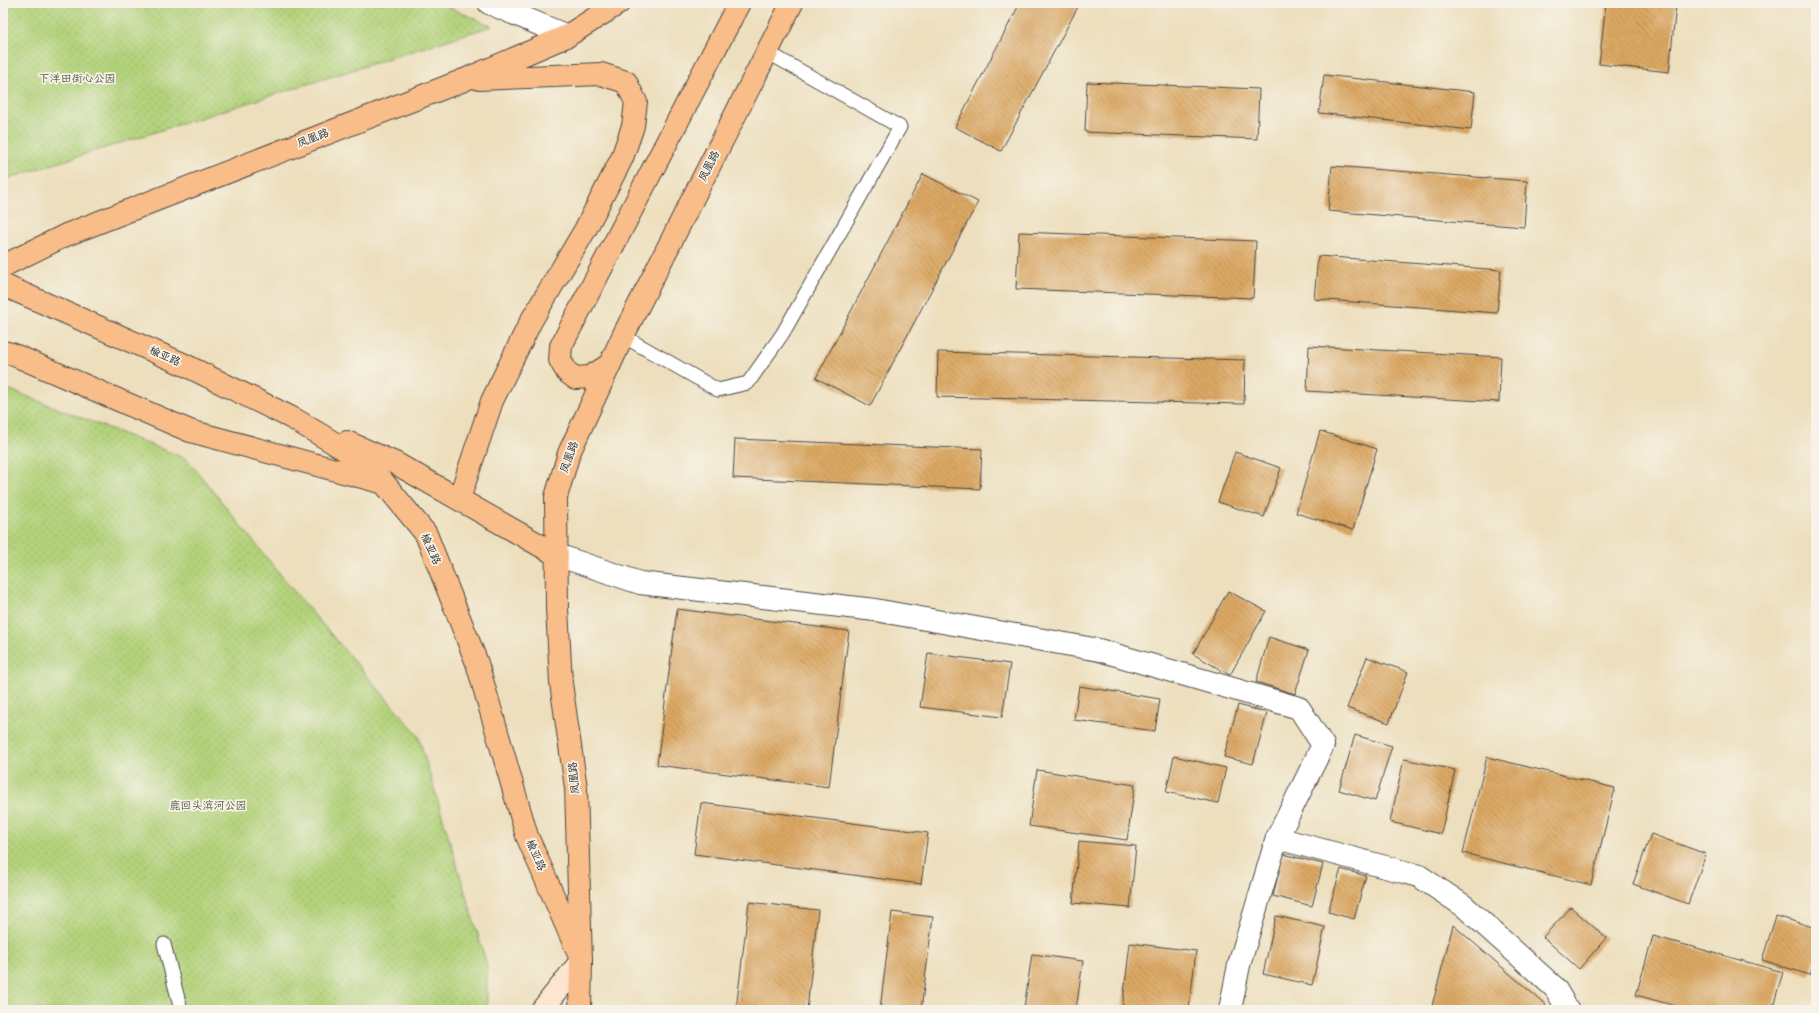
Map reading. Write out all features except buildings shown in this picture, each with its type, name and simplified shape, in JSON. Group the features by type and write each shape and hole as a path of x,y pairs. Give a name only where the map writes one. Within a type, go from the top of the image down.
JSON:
{"main road":[{"name":"凤凰路","path":"3,266 66,235 464,80 567,36 619,3"},
{"path":"609,365 590,377 575,378 567,372 560,360 561,346 739,3"},
{"name":"凤凰路","path":"581,961 576,788 561,683 556,497 569,453 609,365 792,3"},
{"path":"459,499 492,402 531,321 585,230 622,158 633,126 636,102 626,82 601,74 464,80"},
{"name":"榆亚路","path":"3,285 184,365 294,419 344,450 384,483 426,534 477,663 528,836 581,961 580,1010"},
{"path":"3,352 12,354 190,431 384,483"},
{"path":"294,419 395,463 558,555"}],"street":[{"path":"489,3 567,36"},
{"path":"558,555 640,583 876,610 1098,650 1299,708 1323,745 1277,838 1239,965 1230,1010"},
{"path":"1277,838 1419,876 1464,906 1555,988 1568,1010"},
{"path":"542,1010 581,961"}],"lane":[{"path":"623,336 718,390 748,383 783,334 900,127 767,52"},
{"path":"164,944 181,1010"}],"green space":[{"name":"下洋田街心公园","path":"3,3 439,3 492,26 3,180"},
{"name":"鹿回头滨河公园","path":"3,387 187,459 292,589 418,735 487,965 487,1010 3,1010"}]}
